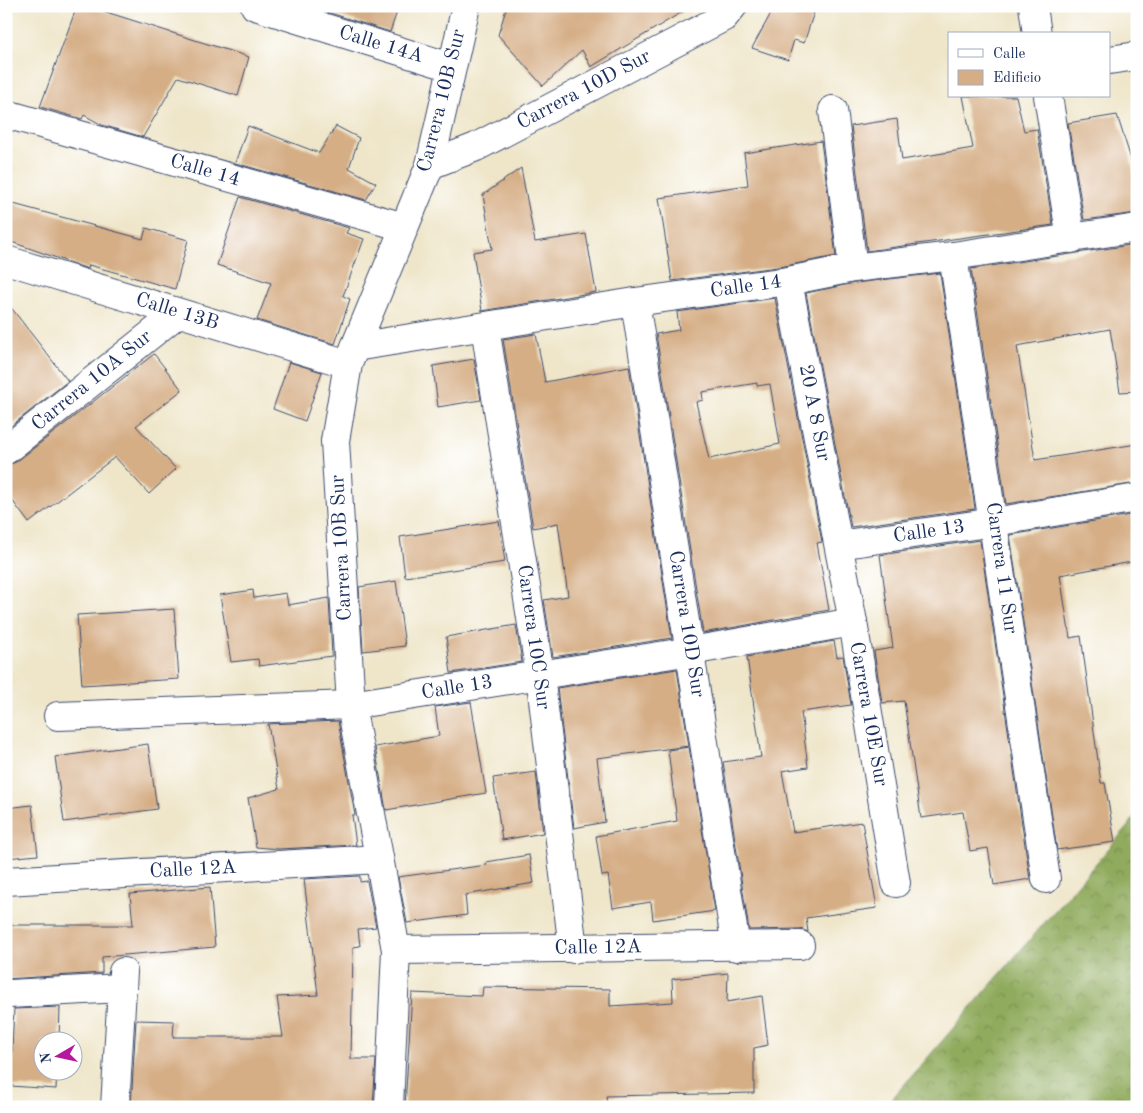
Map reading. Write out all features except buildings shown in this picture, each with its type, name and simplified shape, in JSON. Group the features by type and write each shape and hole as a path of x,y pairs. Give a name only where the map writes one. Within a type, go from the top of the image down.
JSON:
{"street":[{"name":"Calle 14A","path":"254,6 451,67"},
{"name":"Carrera 10B Sur","path":"389,1107 396,950 351,705 335,441 352,355 430,166 466,6"},
{"name":"Carrera 10D Sur","path":"430,166 476,147 724,17 733,6"},
{"path":"1033,6 1037,32"},
{"path":"1110,60 1137,56"},
{"path":"1048,98 1071,239"},
{"path":"832,110 853,268"},
{"name":"Calle 14","path":"6,114 404,227"},
{"name":"Calle 14","path":"352,355 485,327 635,302 788,281 853,268 953,256 1137,228"},
{"name":"Carrera 11 Sur","path":"953,256 1046,879"},
{"name":"Calle 13B","path":"6,260 178,312 352,355"},
{"name":"20 A 8 Sur","path":"788,281 839,545"},
{"name":"Carrera 10D Sur","path":"635,302 736,947"},
{"name":"Carrera 10A Sur","path":"6,450 178,312"},
{"name":"Carrera 10C Sur","path":"485,327 540,675 573,949"},
{"name":"Calle 13","path":"839,545 1137,498"},
{"name":"Carrera 10E Sur","path":"839,545 896,883"},
{"name":"Calle 13","path":"58,716 351,705 853,622"},
{"name":"Calle 12A","path":"6,881 379,859"},
{"name":"Calle 12A","path":"396,950 800,945"},
{"path":"9,994 123,980 115,1107"}],"green space":[{"path":"1137,812 1137,1107 885,1107 1130,824"}]}
